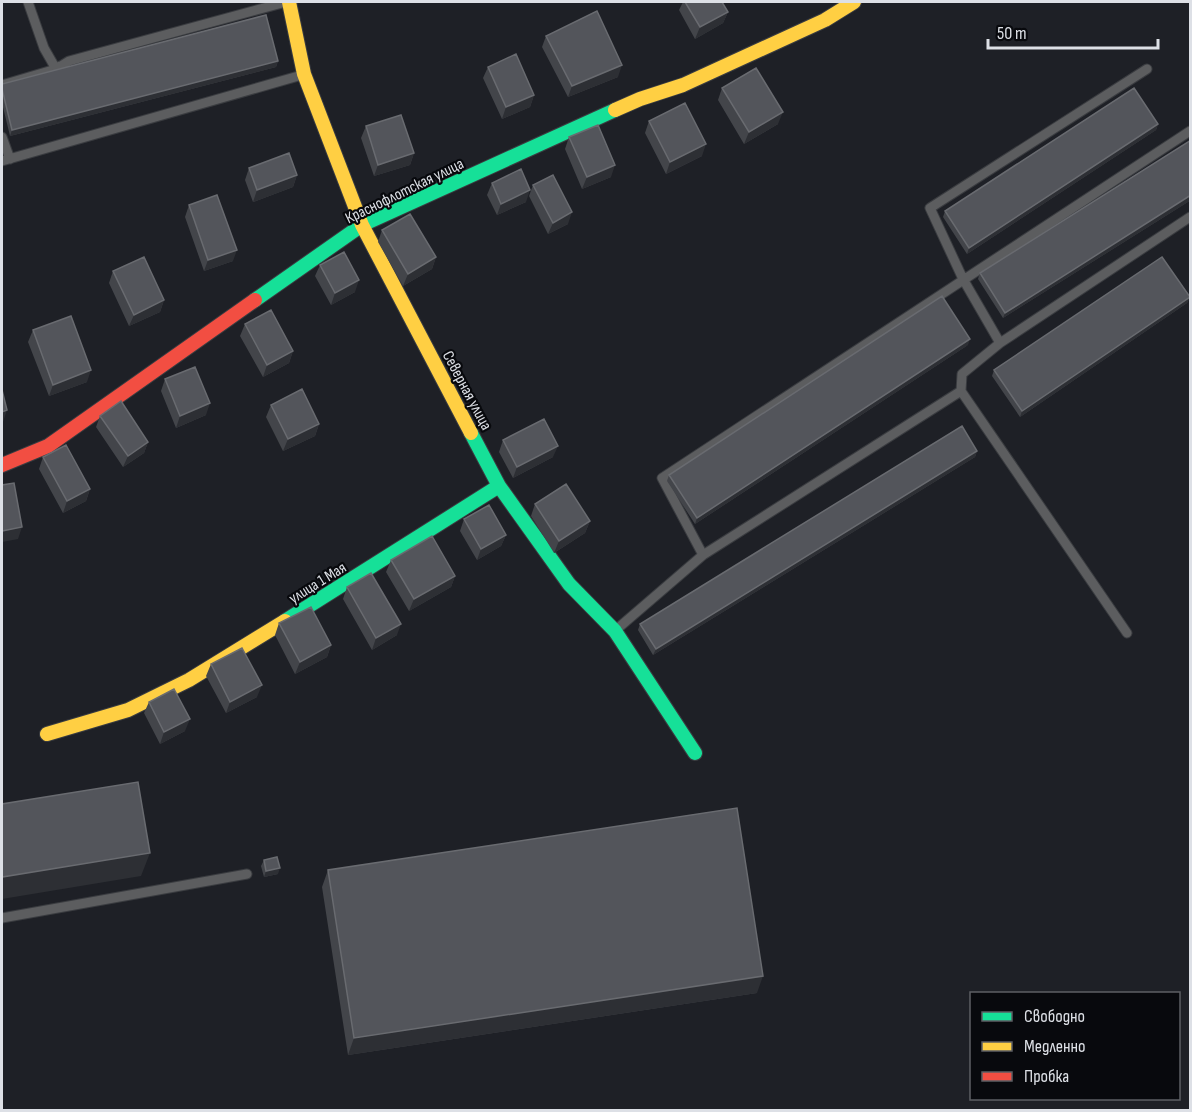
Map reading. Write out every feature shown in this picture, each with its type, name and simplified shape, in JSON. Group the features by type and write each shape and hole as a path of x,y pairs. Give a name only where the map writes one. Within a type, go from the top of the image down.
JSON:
{"street":[{"name":"Северная улица","path":"287,2 304,74 362,225 499,486 568,584 615,631 695,753"},
{"name":"Краснофлотская улица","path":"2,465 48,446 362,225 640,99 683,85 825,20 854,2"},
{"name":"улица 1 Мая","path":"46,734 128,710 189,680 499,486"}],"lane":[{"path":"28,2 44,48 56,69"},
{"path":"2,85 56,69 69,61 287,2"},
{"path":"1000,343 963,279 930,208 1147,69"},
{"path":"2,137 6,160 304,74"},
{"path":"703,555 662,478 1191,131"},
{"path":"1126,633 961,392 962,374 1000,343 1191,217"},
{"path":"615,631 703,555 961,392"},
{"path":"2,918 247,874"}],"building":[{"path":"685,2 722,2 728,12 700,27"},
{"path":"597,11 622,65 572,86 546,36"},
{"path":"266,15 278,61 12,130 2,84"},
{"path":"516,54 534,95 506,107 488,67"},
{"path":"756,68 783,112 749,132 722,88"},
{"path":"1134,88 1158,124 969,248 945,211"},
{"path":"685,103 706,144 670,162 649,121"},
{"path":"401,115 414,153 378,165 366,126"},
{"path":"598,125 615,165 587,177 569,137"},
{"path":"1191,140 1191,195 1005,313 980,273"},
{"path":"289,153 297,175 257,190 249,168"},
{"path":"521,169 530,190 501,204 492,183"},
{"path":"553,175 572,212 553,223 533,185"},
{"path":"217,195 237,250 208,260 189,205"},
{"path":"410,214 436,257 408,274 382,230"},
{"path":"344,252 359,280 335,293 320,265"},
{"path":"144,257 164,300 134,315 113,271"},
{"path":"1162,257 1190,297 1022,411 994,370"},
{"path":"942,296 970,339 697,518 669,475"},
{"path":"271,310 293,351 267,365 245,324"},
{"path":"71,316 91,370 53,385 33,330"},
{"path":"195,367 210,403 180,416 165,379"},
{"path":"302,389 319,424 288,439 271,405"},
{"path":"2,390 7,410 2,412"},
{"path":"121,401 148,442 128,456 100,416"},
{"path":"544,419 558,446 517,467 503,440"},
{"path":"962,426 977,451 656,649 640,624"},
{"path":"66,445 90,489 67,501 43,457"},
{"path":"14,483 22,527 2,531 2,485"},
{"path":"566,484 590,521 559,541 535,504"},
{"path":"489,505 506,535 481,549 464,519"},
{"path":"432,536 455,576 414,599 391,560"},
{"path":"371,573 401,624 376,638 347,587"},
{"path":"311,607 331,645 300,662 279,623"},
{"path":"242,648 262,685 230,702 211,664"},
{"path":"174,689 190,719 164,732 149,702"},
{"path":"138,782 150,853 2,877 2,804"},
{"path":"737,808 763,976 354,1038 328,870"},
{"path":"277,857 280,868 266,871 264,860"}],"traffic: fast":[{"path":"255,300 362,225 615,110"},
{"path":"471,433 499,486 569,584 615,631 695,753"},
{"path":"285,621 499,486"}],"traffic: slow":[{"path":"289,2 304,74 362,225 471,433"},
{"path":"615,110 683,85 825,20 854,2"},
{"path":"47,734 128,710 189,680 285,621"}],"traffic: jam":[{"path":"2,465 48,446 255,300"}]}
